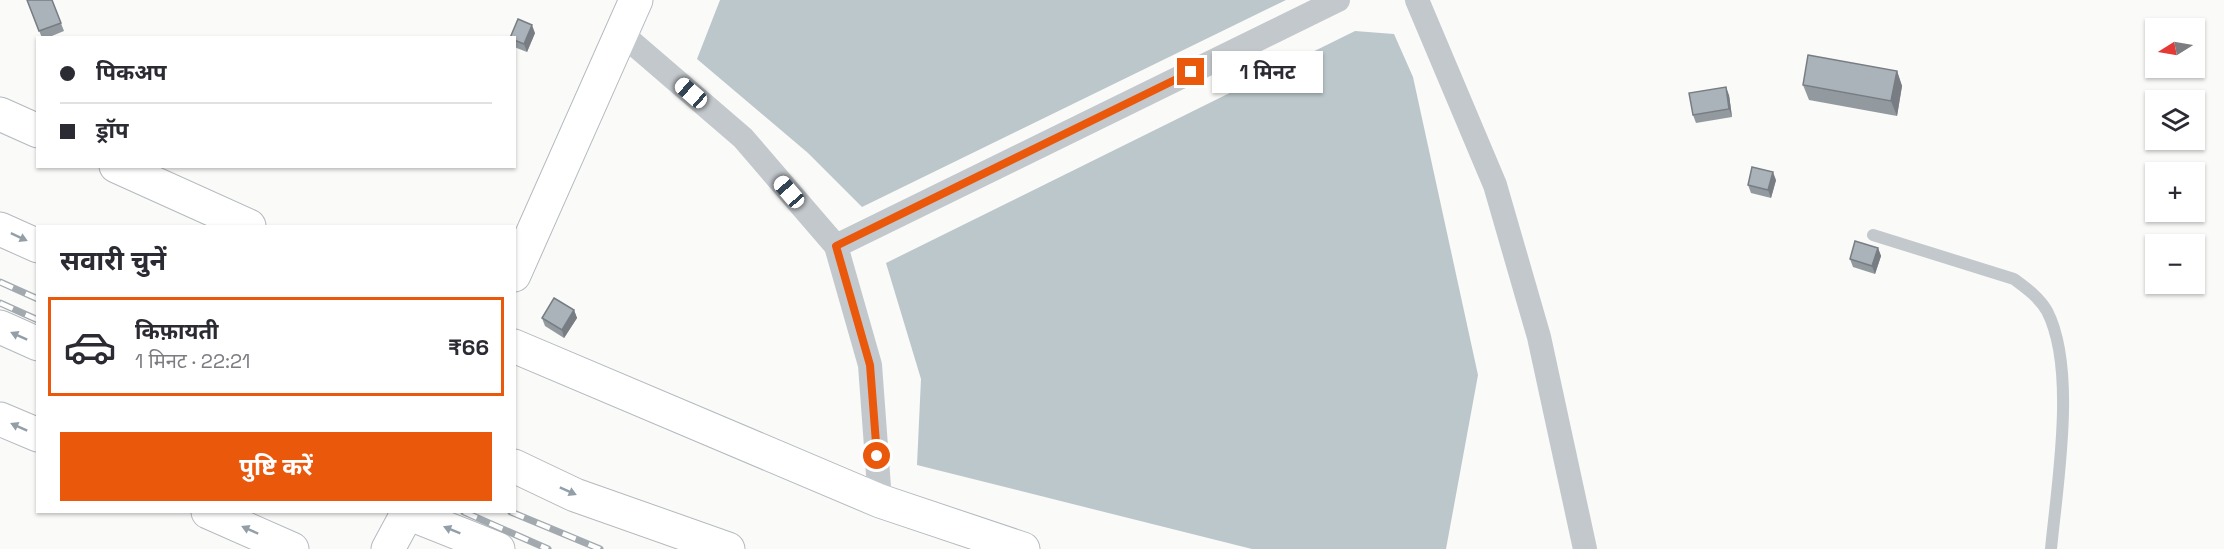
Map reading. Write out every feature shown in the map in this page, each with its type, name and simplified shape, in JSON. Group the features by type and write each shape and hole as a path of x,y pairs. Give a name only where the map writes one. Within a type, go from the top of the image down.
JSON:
{"street":[{"path":"516,270 636,0"},
{"path":"836,246 1338,0"},
{"path":"1417,0 1495,185 1539,337 1585,549"},
{"path":"621,33 743,138 836,246 870,365 880,501"},
{"path":"0,114 36,130"},
{"path":"120,168 247,225"},
{"path":"0,229 36,245"},
{"path":"0,327 36,343"},
{"path":"516,347 880,501 1023,549"},
{"path":"0,418 36,434"},
{"path":"516,467 575,495 728,549"},
{"path":"210,513 292,549"},
{"path":"388,549 406,513"},
{"path":"409,513 498,549"}],"lane":[{"path":"1873,235 2014,279 2032,292 2046,310 2053,328 2061,367 2063,409 2051,549"}],"shaded area":[{"path":"720,0 1286,0 862,207 808,153 697,59"},
{"path":"1355,31 1394,34 1413,77 1478,375 1446,549 1252,549 917,465 921,379 886,263"}],"building":[{"path":"27,0 52,0 61,23 39,31"},
{"path":"518,19 532,25 524,44 516,41 516,36 511,36"},
{"path":"1808,55 1897,71 1891,101 1803,85"},
{"path":"1726,87 1729,109 1693,115 1689,93"},
{"path":"1752,167 1773,172 1768,190 1748,185"},
{"path":"1855,241 1878,248 1872,266 1850,259"},
{"path":"554,298 574,310 562,330 542,318"}],"railway":[{"path":"0,282 36,298"},
{"path":"0,303 36,319"},
{"path":"466,513 548,549"},
{"path":"513,513 600,549"}],"route":[{"path":"877,456 870,365 836,246 1191,72"}]}
